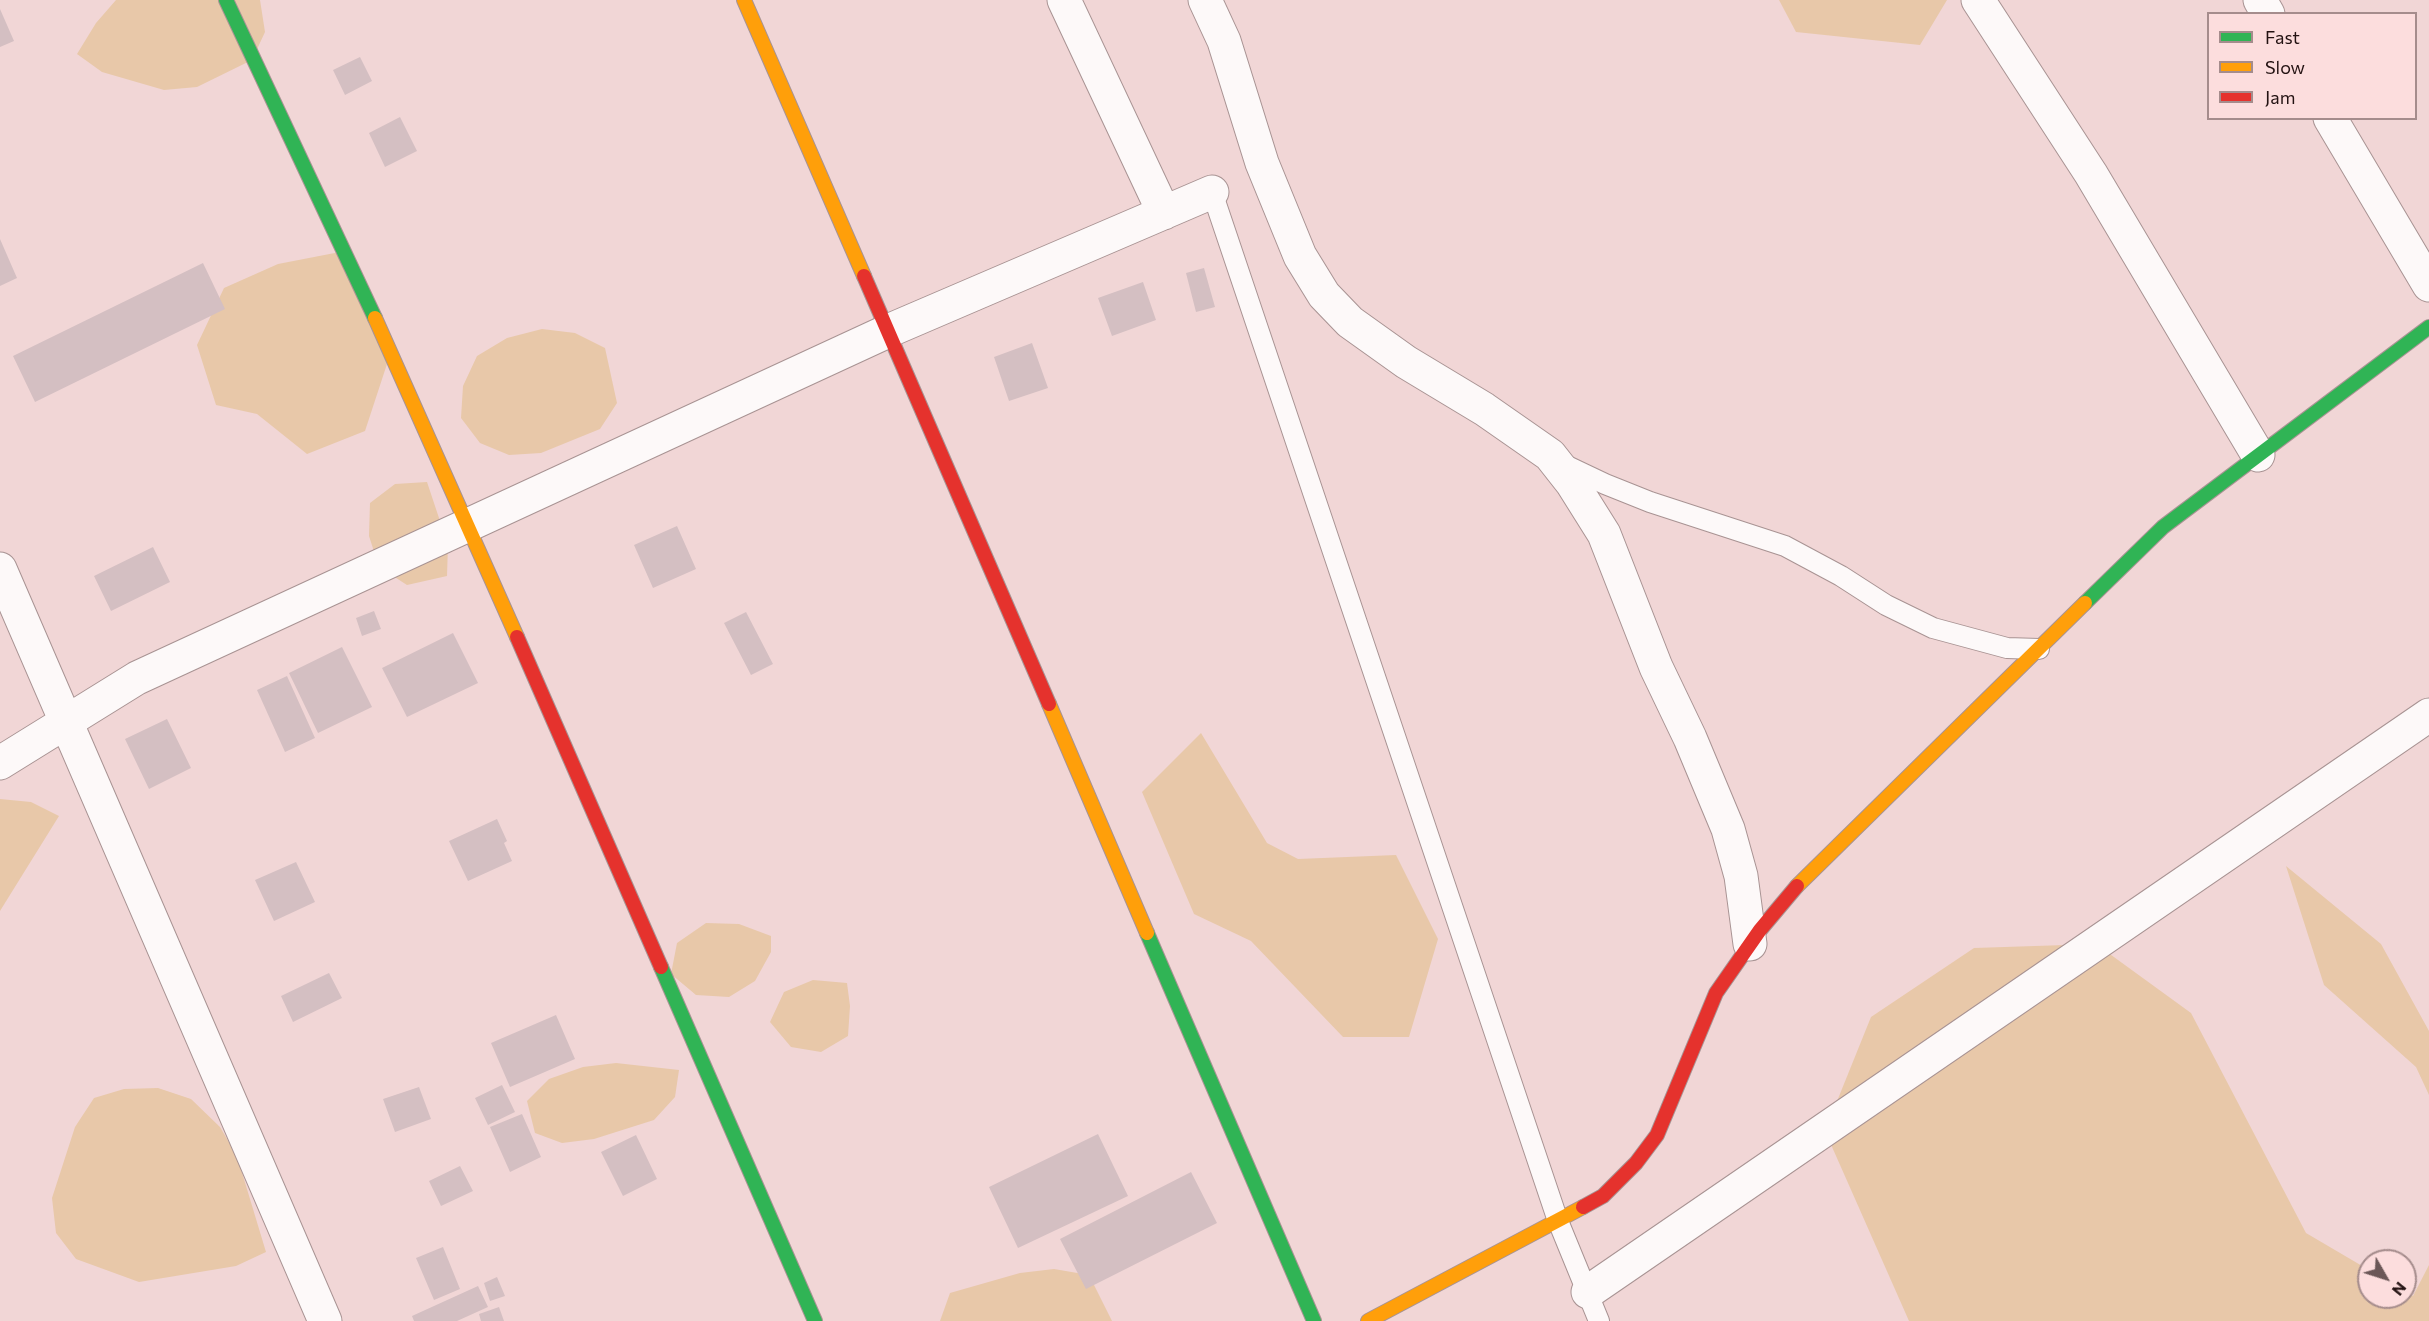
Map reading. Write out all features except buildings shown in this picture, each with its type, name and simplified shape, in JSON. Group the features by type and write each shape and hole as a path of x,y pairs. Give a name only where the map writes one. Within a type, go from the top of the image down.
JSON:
{"street":[{"path":"226,0 333,226 469,526 815,1321"},
{"path":"744,0 1314,1321"},
{"path":"1064,0 1164,213"},
{"path":"1205,0 1224,41 1262,163 1300,256 1324,295 1350,322 1406,362 1484,409 1555,460 1604,534 1656,667 1690,738 1728,829 1741,876 1750,944"},
{"path":"1978,0 2091,174 2258,455"},
{"path":"2331,120 2429,285"},
{"path":"0,763 137,678 888,331 1212,192"},
{"path":"1368,1321 1603,1196 1636,1164 1657,1135 1716,993 1750,944 1807,875 2163,527 2429,327"},
{"path":"0,569 325,1321"},
{"path":"1593,1306 2429,715"}],"lane":[{"path":"1212,192 1558,1221 1593,1306"},
{"path":"1555,460 1650,502 1785,546 1841,576 1886,606 1933,628 2007,648 2039,649"}],"shaded area":[{"path":"116,0 260,0 265,32 252,60 197,87 164,90 102,72 77,54 96,23"},
{"path":"1779,0 1947,0 1920,45 1796,32"},
{"path":"345,251 387,364 365,431 307,454 257,414 216,405 197,345 224,288 278,264"},
{"path":"542,329 575,333 605,348 617,403 600,429 541,453 509,455 480,443 461,418 463,386 477,356 507,338"},
{"path":"427,482 448,545 447,576 407,585 379,567 369,536 370,503 395,484"},
{"path":"1201,733 1267,843 1298,859 1396,855 1438,939 1409,1037 1343,1037 1251,941 1194,914 1142,792"},
{"path":"0,799 31,802 59,816 0,911"},
{"path":"2286,866 2381,944 2429,1031 2429,1095 2416,1067 2324,985"},
{"path":"706,923 739,924 771,936 771,952 755,981 729,997 696,995 671,974 677,943"},
{"path":"2096,944 2191,1013 2306,1233 2357,1263 2357,1309 2417,1309 2417,1288 2429,1265 2429,1321 1909,1321 1825,1131 1871,1017 1974,948"},
{"path":"813,980 847,983 850,1006 848,1036 821,1052 791,1047 770,1022 784,992"},
{"path":"616,1063 679,1070 675,1097 654,1120 594,1139 562,1143 535,1133 527,1101 549,1079 583,1067"},
{"path":"158,1088 191,1099 220,1127 237,1156 266,1252 236,1266 139,1282 76,1259 56,1233 52,1198 75,1127 94,1098 124,1089"},
{"path":"1054,1269 1089,1275 1112,1321 940,1321 950,1293 1020,1273"}],"traffic: fast":[{"path":"226,0 375,318"},
{"path":"2085,603 2163,527 2429,327"},
{"path":"1147,933 1314,1321"},
{"path":"661,967 815,1321"}],"traffic: slow":[{"path":"744,0 864,276"},
{"path":"375,318 517,637"},
{"path":"1797,886 2085,603"},
{"path":"1049,704 1147,933"},
{"path":"1368,1321 1583,1207"}],"traffic: jam":[{"path":"864,276 1049,704"},
{"path":"517,637 661,967"},
{"path":"1583,1207 1603,1196 1636,1163 1657,1135 1716,993 1760,930 1797,886"}]}
